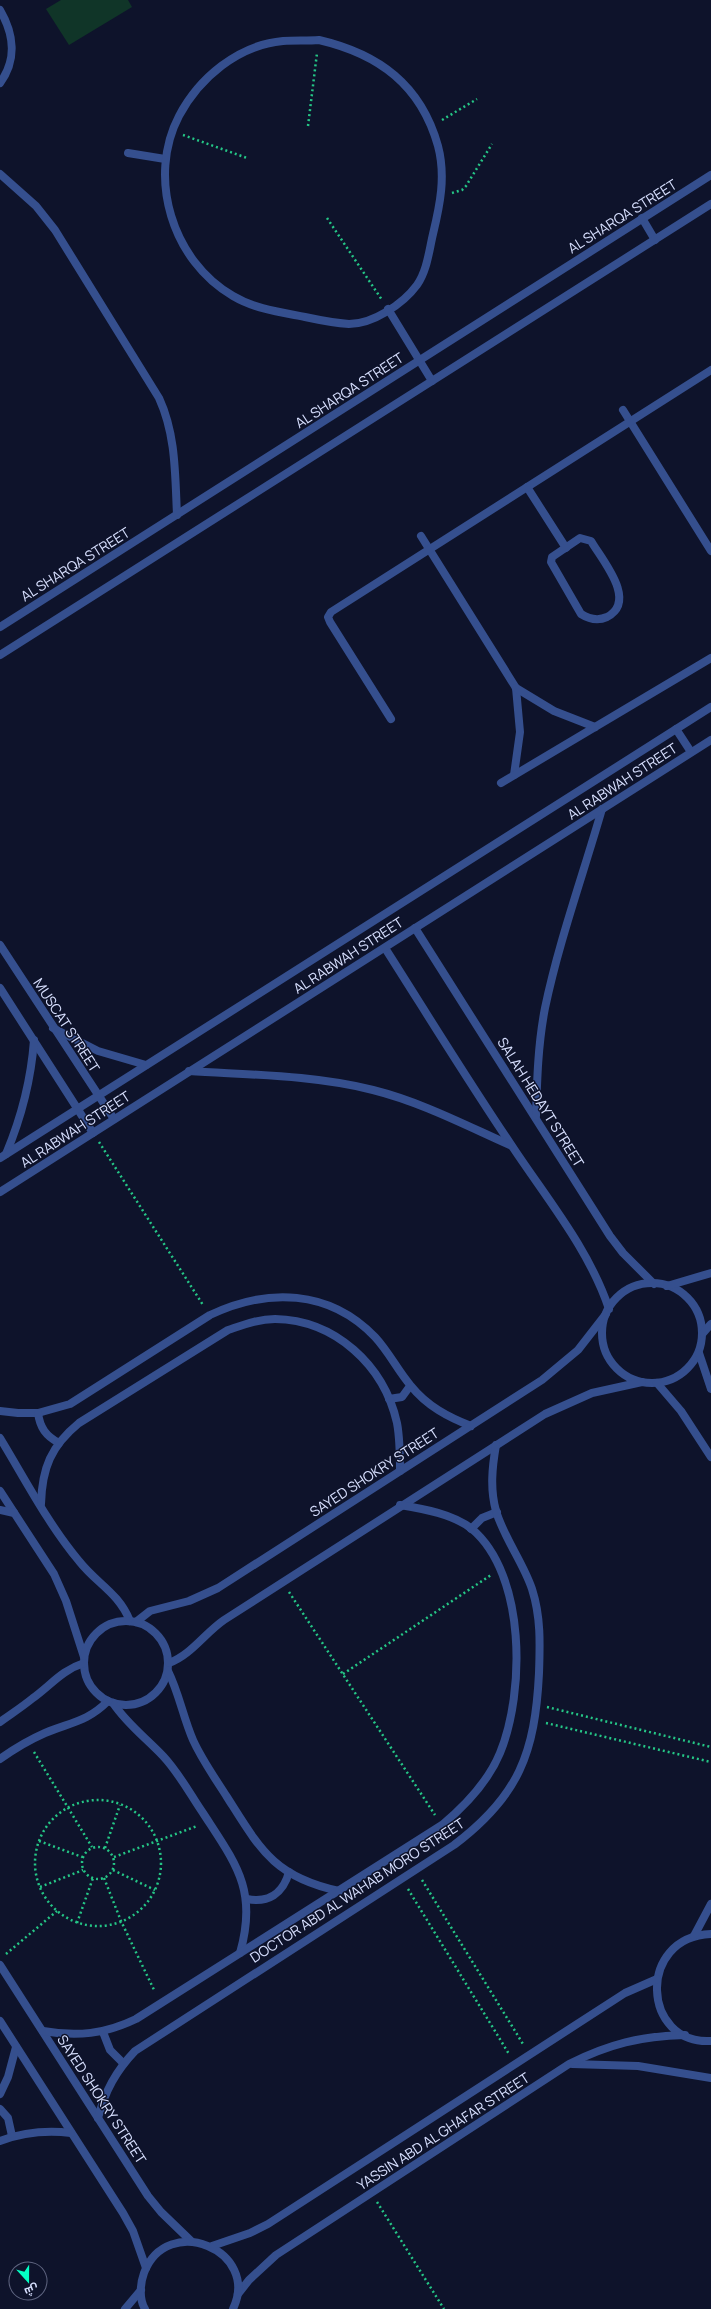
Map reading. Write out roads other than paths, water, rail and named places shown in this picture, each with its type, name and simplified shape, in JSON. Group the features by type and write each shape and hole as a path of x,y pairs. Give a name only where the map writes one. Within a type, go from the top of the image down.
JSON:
{"street":[{"path":"0,10 8,24 12,38 12,53 8,68 0,83"},
{"path":"319,40 344,46 372,58 397,76 418,99 432,126 442,160 442,195 426,266 418,284 405,298 388,310 371,319 351,324 331,322 259,309 231,295 206,275 186,250 173,222 167,199 165,160 171,131 188,98 214,71 246,51 281,41 319,40"},
{"path":"128,153 165,160"},
{"path":"0,174 36,206 56,230 159,398 166,412 173,443 177,514"},
{"name":"AL SHARQA STREET","path":"0,627 711,175"},
{"path":"0,655 711,204"},
{"path":"642,218 655,240"},
{"path":"388,310 432,381"},
{"path":"391,719 328,617 331,612 711,370"},
{"path":"623,410 711,551"},
{"path":"528,487 566,548"},
{"path":"420,536 516,688 554,711 595,727"},
{"path":"580,538 591,541 619,587 619,603 610,615 603,619 587,618 576,608 551,562 552,557 566,548 580,538"},
{"path":"501,783 711,657"},
{"path":"514,775 520,732 516,688"},
{"name":"AL RABWAH STREET","path":"3,1156 711,707"},
{"path":"676,729 691,752"},
{"name":"AL RABWAH STREET","path":"0,1192 711,740"},
{"path":"536,1117 536,1080 545,1008 554,972 602,810"},
{"name":"SALAH HEDAYT STREET","path":"415,928 610,1236 623,1253 654,1284"},
{"name":"MUSCAT STREET","path":"0,945 114,1119"},
{"path":"385,948 511,1146 589,1262 600,1285 607,1312"},
{"path":"0,988 93,1133"},
{"path":"53,1028 98,1051 146,1065"},
{"path":"3,1156 27,1099 32,1070 34,1040"},
{"path":"189,1071 298,1078 335,1082 372,1090 416,1103 511,1146"},
{"path":"667,1286 711,1273"},
{"path":"654,1284 667,1286 688,1298 696,1309 702,1333 699,1352 692,1364 682,1373 670,1380 657,1383 642,1382 628,1377 616,1368 608,1356 603,1343 602,1328 607,1312 617,1298 628,1290 641,1285 654,1284"},
{"path":"0,1411 38,1413 70,1404 210,1315 233,1304 264,1298 284,1297 309,1300 333,1308 355,1320 375,1337 391,1356 410,1386 438,1410 471,1426"},
{"name":"SAYED SHOKRY STREET","path":"133,1621 150,1611 189,1601 218,1588 471,1426 561,1366 583,1344 607,1312"},
{"path":"41,1504 42,1482 48,1461 59,1443 79,1423 228,1330 250,1322 273,1319 297,1321 320,1328 341,1338 359,1353 374,1371 389,1399 397,1422 400,1447 400,1471"},
{"path":"702,1333 711,1324"},
{"path":"699,1352 711,1389"},
{"path":"0,1760 28,1742 46,1733 86,1719 110,1702 137,1704 148,1700 157,1692 169,1667 184,1656 224,1620 400,1505 568,1402 592,1393 642,1382"},
{"path":"657,1383 681,1411 711,1457"},
{"path":"389,1399 402,1397 410,1386"},
{"path":"38,1413 39,1422 43,1431 50,1438 59,1443"},
{"path":"0,1438 79,1562 116,1595 133,1621"},
{"name":"DOCTOR ABD AL WAHAB MORO STREET","path":"98,2118 106,2092 123,2063 149,2040 415,1870 473,1831 500,1804 516,1778 525,1757 536,1720 541,1637 538,1613 532,1589 523,1566 497,1512 492,1490 492,1468 496,1445"},
{"path":"0,1491 54,1574 66,1601 84,1660 90,1686 98,1695 110,1702 129,1724 164,1757 234,1862 242,1880 246,1899 247,1917 240,1953"},
{"name":"DOCTOR ABD AL WAHAB MORO STREET","path":"43,2031 70,2035 103,2032 136,2019 442,1825 466,1805 485,1781 500,1754 510,1725 515,1694 515,1634 509,1592 499,1569 487,1548 471,1529 443,1515 426,1509 400,1505"},
{"path":"0,1510 14,1513"},
{"path":"471,1529 482,1518 497,1512"},
{"path":"0,1722 34,1698 58,1676 84,1660 87,1646 94,1635 111,1624 133,1621 146,1626 163,1641 169,1667 187,1725 200,1754 259,1847 289,1872 322,1887 339,1890"},
{"path":"246,1899 258,1901 269,1899 279,1892 286,1883 289,1872"},
{"path":"694,1936 711,1904"},
{"path":"711,1934 694,1936 680,1943 669,1952 661,1965 656,1979 657,1996 662,2012 672,2025 686,2035 696,2039 711,2040"},
{"name":"SAYED SHOKRY STREET","path":"0,1965 153,2201 191,2241"},
{"name":"YASSIN ABD AL GHAFAR STREET","path":"212,2246 244,2236 268,2224 625,1993 656,1979"},
{"path":"0,2021 123,2213 135,2237 146,2268"},
{"path":"103,2032 110,2050 123,2063"},
{"name":"YASSIN ABD AL GHAFAR STREET","path":"238,2294 253,2275 276,2255 569,2064 596,2050 625,2041 656,2036 686,2035"},
{"path":"0,2094 8,2077 16,2047"},
{"path":"569,2064 638,2066 711,2078"},
{"path":"0,2110 8,2118 12,2136"},
{"path":"0,2141 12,2136 52,2130 71,2133"},
{"path":"145,2309 141,2290 146,2268 157,2253 173,2244 191,2241 212,2246 223,2255 232,2266 237,2280 238,2294 236,2307"},
{"path":"125,2309 141,2290"}]}
